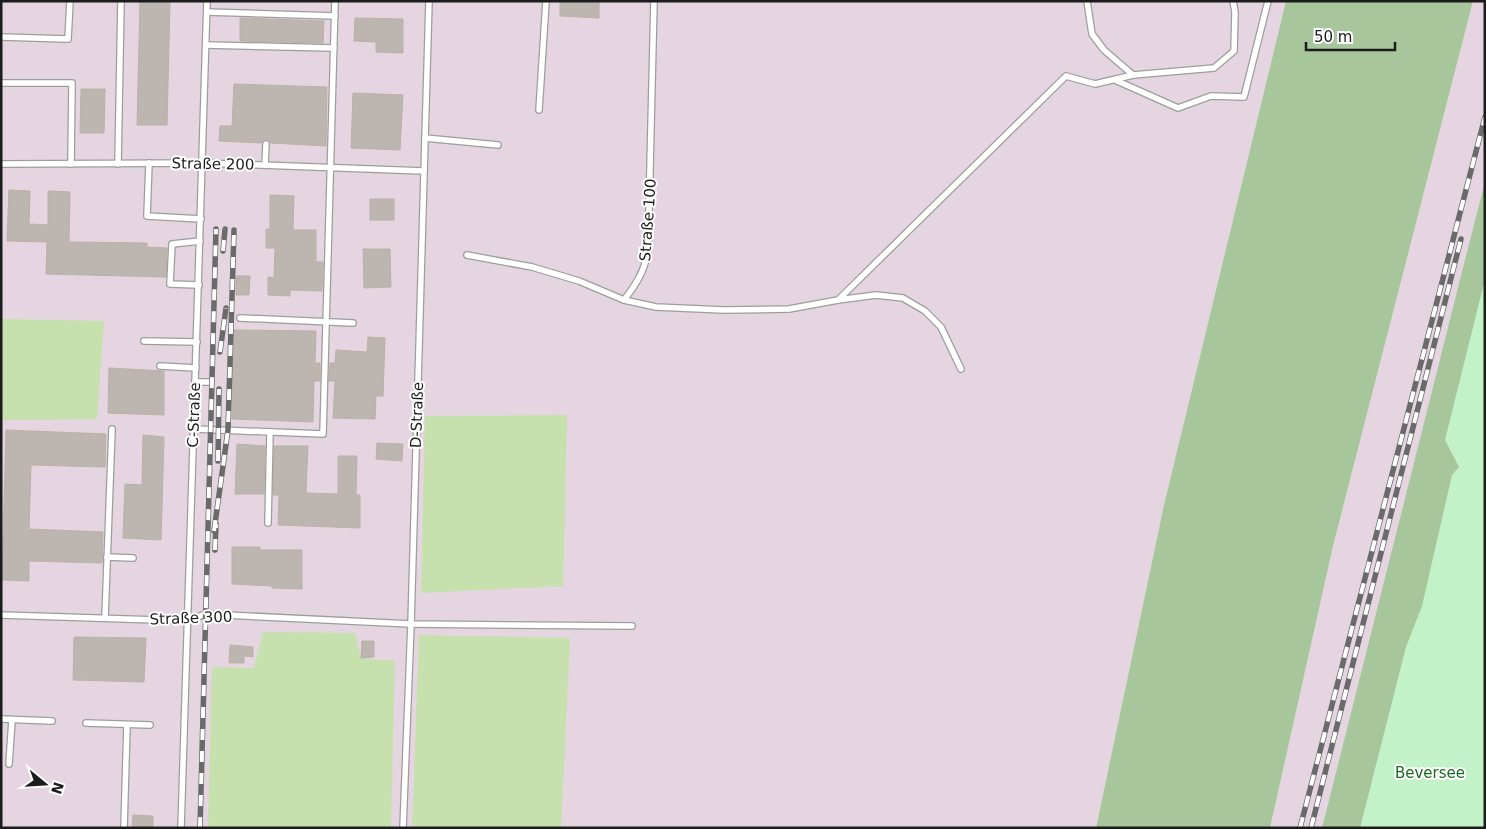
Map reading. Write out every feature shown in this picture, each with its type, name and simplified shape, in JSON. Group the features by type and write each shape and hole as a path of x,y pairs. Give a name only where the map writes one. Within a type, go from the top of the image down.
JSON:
{"lane":[{"path":"1,37 68,39 70,1"},
{"path":"118,164 121,1"},
{"name":"C-Straße","path":"181,828 207,1"},
{"path":"194,429 323,434 335,1"},
{"name":"D-Straße","path":"403,828 411,624 429,1"},
{"path":"539,110 546,1"},
{"name":"Straße 100","path":"624,300 645,268 648,252 654,1"},
{"path":"1087,1 1092,34 1104,50 1132,75"},
{"path":"838,300 1066,76 1095,84 1132,75 1214,68 1234,50 1235,12 1233,1"},
{"path":"1114,79 1178,108 1210,96 1244,97 1268,1"},
{"path":"207,12 335,16"},
{"path":"206,45 334,48"},
{"path":"1,83 72,83 71,164"},
{"path":"425,138 498,145"},
{"path":"265,165 266,144"},
{"name":"Straße 200","path":"1,164 202,163 424,170"},
{"path":"149,164 147,216 201,219"},
{"path":"199,285 170,284 172,244 200,240"},
{"path":"467,255 532,267 579,282 624,300 656,306 724,310 789,309 876,295 903,298 925,311 941,326 960,369"},
{"path":"240,318 353,322"},
{"path":"144,341 197,342"},
{"path":"160,366 196,368"},
{"path":"195,382 210,382"},
{"path":"105,618 112,429"},
{"path":"268,523 270,432"},
{"path":"107,557 133,558"},
{"name":"Straße 300","path":"1,615 188,621 206,614 411,624 632,626"},
{"path":"1,719 52,721"},
{"path":"9,764 12,720"},
{"path":"86,723 150,726"},
{"path":"124,828 127,725"}],"shaded area":[{"path":"1,1 1286,1 1164,505 1096,828 1,828"},
{"path":"1473,1 1485,1 1485,182 1322,828 1270,828 1333,546"}],"green space":[{"path":"1286,1 1473,1 1333,546 1270,828 1096,828 1164,505"},
{"name":"Beversee","path":"1485,182 1485,828 1322,828 1469,244"},
{"name":"Beversee","path":"1485,279 1485,828 1360,828 1406,647 1422,606 1452,475 1459,467 1445,440"},
{"path":"1,319 104,321 97,419 1,420"},
{"path":"567,415 563,586 421,593 425,416"},
{"path":"263,632 355,633 361,658 395,661 391,828 208,828 212,667 254,668"},
{"path":"419,635 570,638 561,828 412,828"}],"building":[{"path":"140,1 170,1 167,125 137,125"},
{"path":"560,1 599,1 599,18 560,16"},
{"path":"240,18 324,21 323,43 240,41"},
{"path":"355,18 403,19 403,53 376,52 376,42 354,41"},
{"path":"234,84 327,87 326,146 271,143 267,139 263,140 262,143 219,141 220,126 232,126"},
{"path":"81,89 105,89 104,133 80,133"},
{"path":"353,93 403,95 400,150 351,148"},
{"path":"9,190 30,191 29,224 48,225 48,191 70,192 69,242 147,243 147,247 167,248 166,277 46,274 47,242 7,241"},
{"path":"270,195 294,196 293,230 316,230 316,262 323,262 322,291 290,290 290,296 268,295 268,277 274,278 275,248 266,248 266,229 270,229"},
{"path":"370,199 394,199 394,220 370,220"},
{"path":"363,249 390,249 391,287 364,288"},
{"path":"236,276 250,276 249,295 236,295"},
{"path":"233,330 316,331 315,363 320,363 320,381 314,381 313,422 232,419"},
{"path":"368,337 385,338 383,396 376,396 375,419 333,418 335,381 329,381 330,363 335,363 336,350 367,352"},
{"path":"109,368 164,371 164,415 108,413"},
{"path":"6,430 106,434 105,467 31,465 29,529 103,532 102,563 29,561 29,581 2,580"},
{"path":"143,435 164,437 161,540 123,538 125,484 142,485"},
{"path":"377,443 403,444 402,461 376,459"},
{"path":"237,444 265,446 264,494 235,494"},
{"path":"274,446 308,446 306,493 338,494 338,456 357,456 356,495 360,495 360,528 278,525 279,495 273,495"},
{"path":"232,547 260,547 260,550 302,550 302,589 232,584"},
{"path":"74,637 146,638 144,682 73,680"},
{"path":"362,641 374,641 374,657 361,658"},
{"path":"230,645 253,647 253,657 244,656 244,663 229,663"},
{"path":"133,815 153,816 153,828 132,828"}],"railway":[{"path":"1300,828 1485,117"},
{"path":"200,828 216,229"},
{"path":"223,251 225,229"},
{"path":"214,531 228,430 234,230"},
{"path":"1311,828 1461,239"},
{"path":"220,352 226,308"},
{"path":"218,461 219,389"},
{"path":"215,550 216,524"}]}
